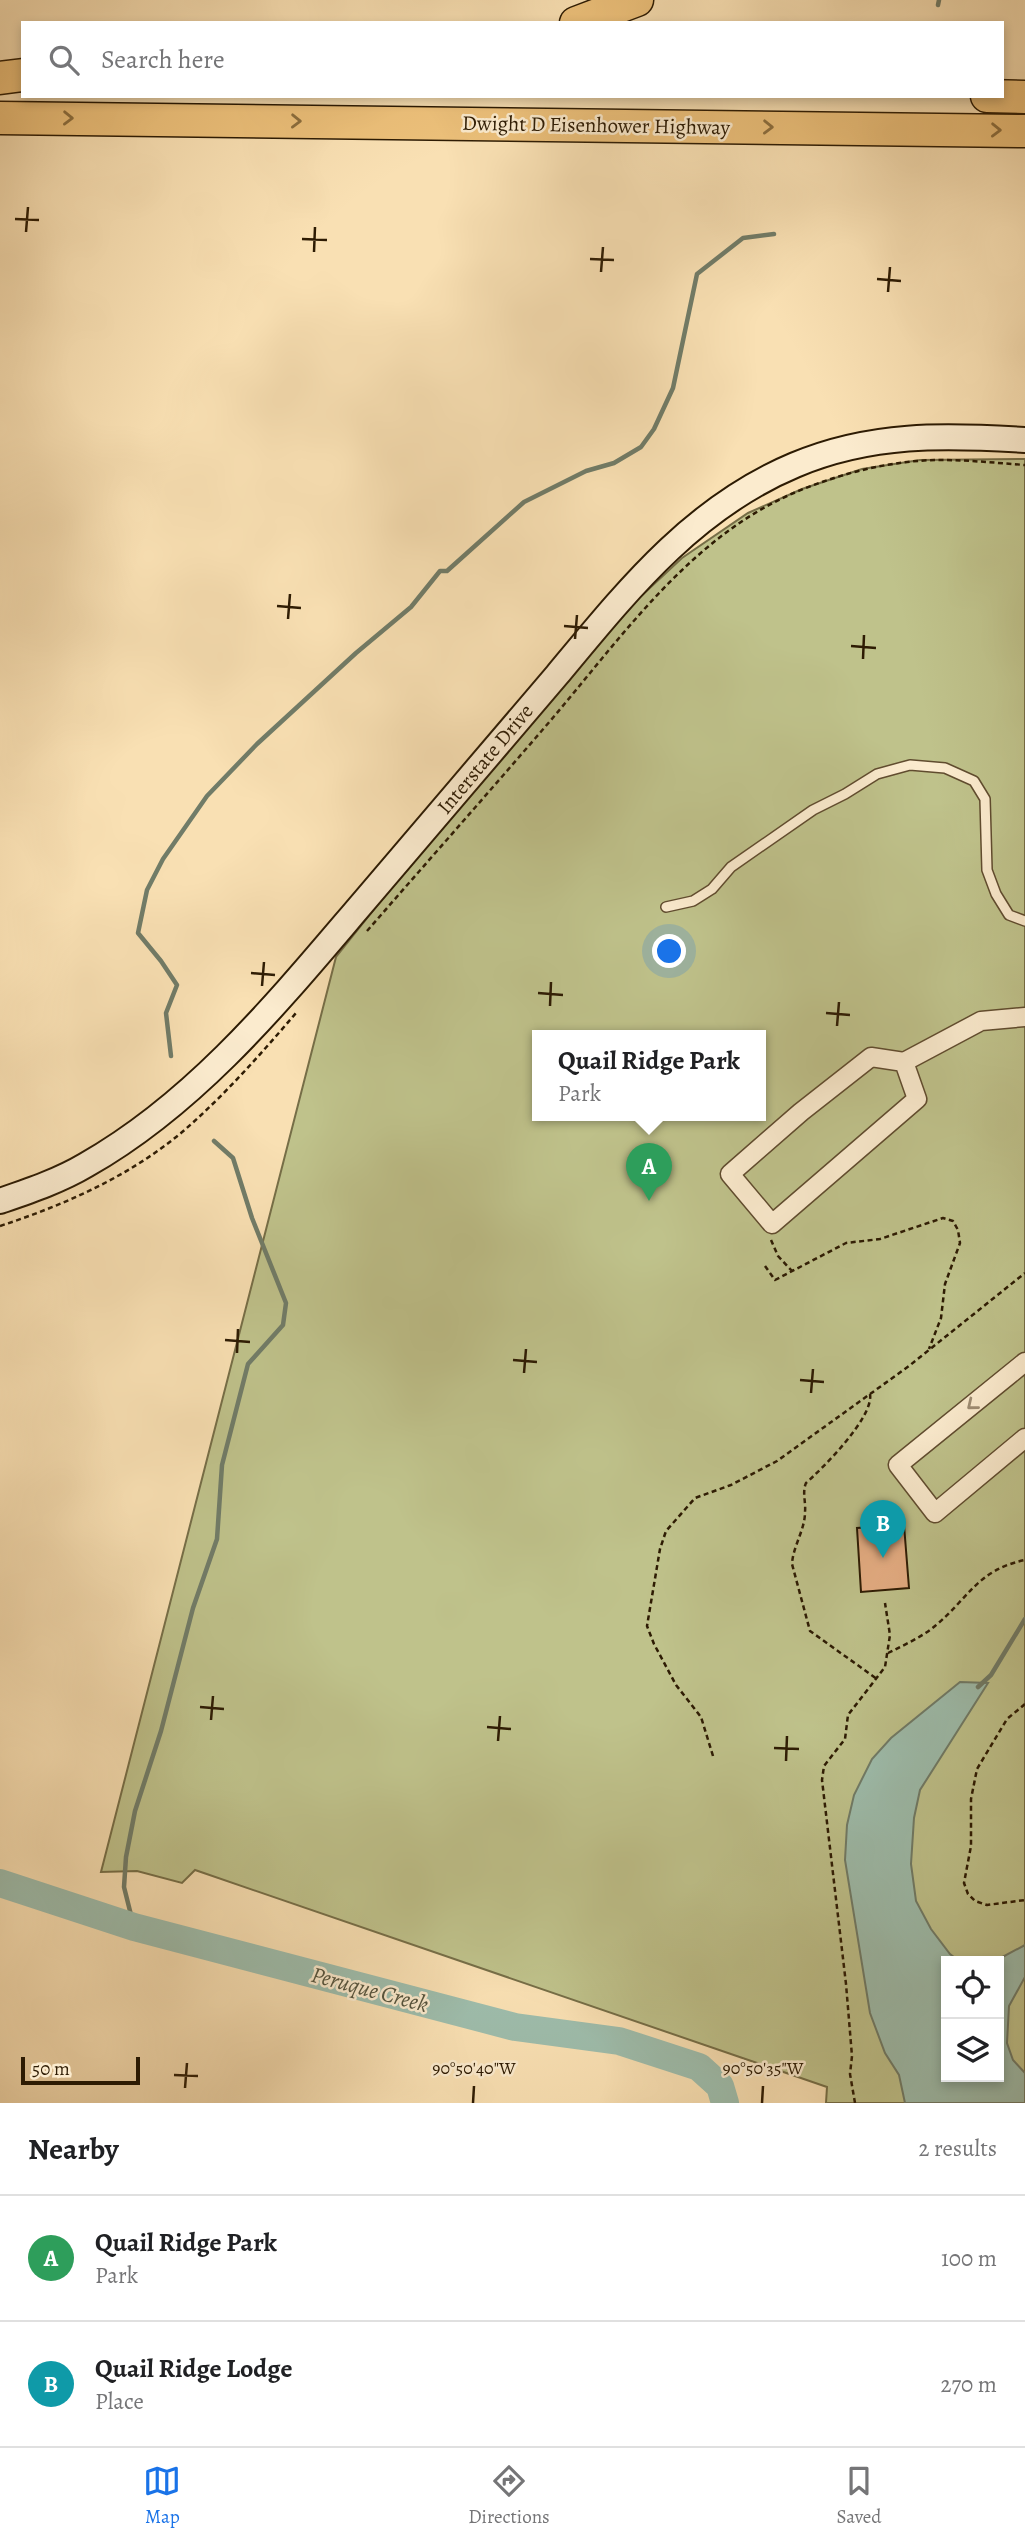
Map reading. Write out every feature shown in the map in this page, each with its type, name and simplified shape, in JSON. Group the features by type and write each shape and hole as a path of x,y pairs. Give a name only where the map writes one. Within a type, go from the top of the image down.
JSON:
{"highway":[{"path":"581,21 637,0"},
{"path":"0,81 21,76"},
{"path":"0,81 21,84"},
{"path":"1004,96 1025,97"},
{"name":"Dwight D Eisenhower Highway","path":"0,118 1025,131"}],"main road":[{"name":"Interstate Drive","path":"0,1201 58,1180 109,1151 161,1114 247,1035 643,574 706,516 749,487 796,464 851,447 922,436 1025,440"}],"street":[{"path":"904,1062 917,1099 772,1224 730,1174 801,1112 871,1057 904,1062 981,1021 1025,1017"},
{"path":"1025,1362 898,1465 935,1513 1025,1437"}],"lane":[{"path":"666,907 693,901 712,889 731,867 813,810 877,774 910,765 946,768 975,781 985,799 987,870 996,894 1009,915 1025,921"}],"path":[{"path":"365,934 639,617 690,562 741,521 787,496 827,481 887,465 939,460 1025,465"},
{"path":"0,1226 53,1208 106,1182 178,1135 219,1098 303,1006"},
{"path":"765,1266 775,1280 846,1243 880,1239 943,1218 953,1221 960,1243 945,1284 941,1318 928,1352"},
{"path":"772,1224 771,1243 778,1256 792,1271"},
{"path":"713,1756 701,1717 676,1685 647,1626 660,1549 666,1531 695,1498 731,1485 777,1461 928,1352 1025,1273"},
{"path":"870,1394 868,1410 857,1426 803,1489 805,1521 793,1553 792,1564 810,1631 877,1679"},
{"path":"888,1653 935,1626 975,1584 1000,1566 1025,1560"},
{"path":"855,2103 850,2074 852,2056 846,1984 822,1780 824,1766 845,1739 848,1715 885,1667 890,1622 886,1603"},
{"path":"1025,1704 1007,1719 977,1769 971,1799 971,1846 964,1883 968,1894 975,1901 987,1905 1025,1900"}],"green space":[{"path":"1025,459 1025,2103 826,2103 827,2087 195,1870 182,1883 137,1871 101,1872 336,957 608,627 682,558 748,513 802,489 862,469 920,460"}],"shaded area":[{"path":"960,1682 988,1683 920,1790 914,1818 911,1864 916,1901 931,1929 953,1956 941,1956 941,2082 1004,2082 1004,1956 1025,1945 1025,1977 1009,2006 1007,2043 1013,2060 1025,2073 1025,2103 905,2103 899,2075 885,2053 870,2013 845,1860 847,1825 854,1795 872,1759 891,1738"}],"building":[{"path":"904,1525 909,1588 861,1592 857,1528"}],"waterway":[{"path":"938,5 939,0"},
{"path":"171,1056 166,1013 177,985 138,933 147,890 163,859 207,796 257,744 356,653 411,607 440,571 447,571 524,502 586,471 614,463 641,447 654,429 673,388 697,274 743,238 774,234"},
{"path":"134,1927 124,1887 126,1857 135,1811 161,1731 193,1608 217,1539 222,1465 248,1364 283,1325 286,1303 252,1218 233,1158 214,1141"},
{"path":"978,1687 991,1675 1025,1619"},
{"name":"Peruque Creek","path":"0,1883 134,1927 515,2027 619,2041 699,2067 720,2086 725,2103"}],"place":[{"name":"Quail Ridge Park","path":"649,1201"},
{"name":"Quail Ridge Lodge","path":"883,1558"}]}
